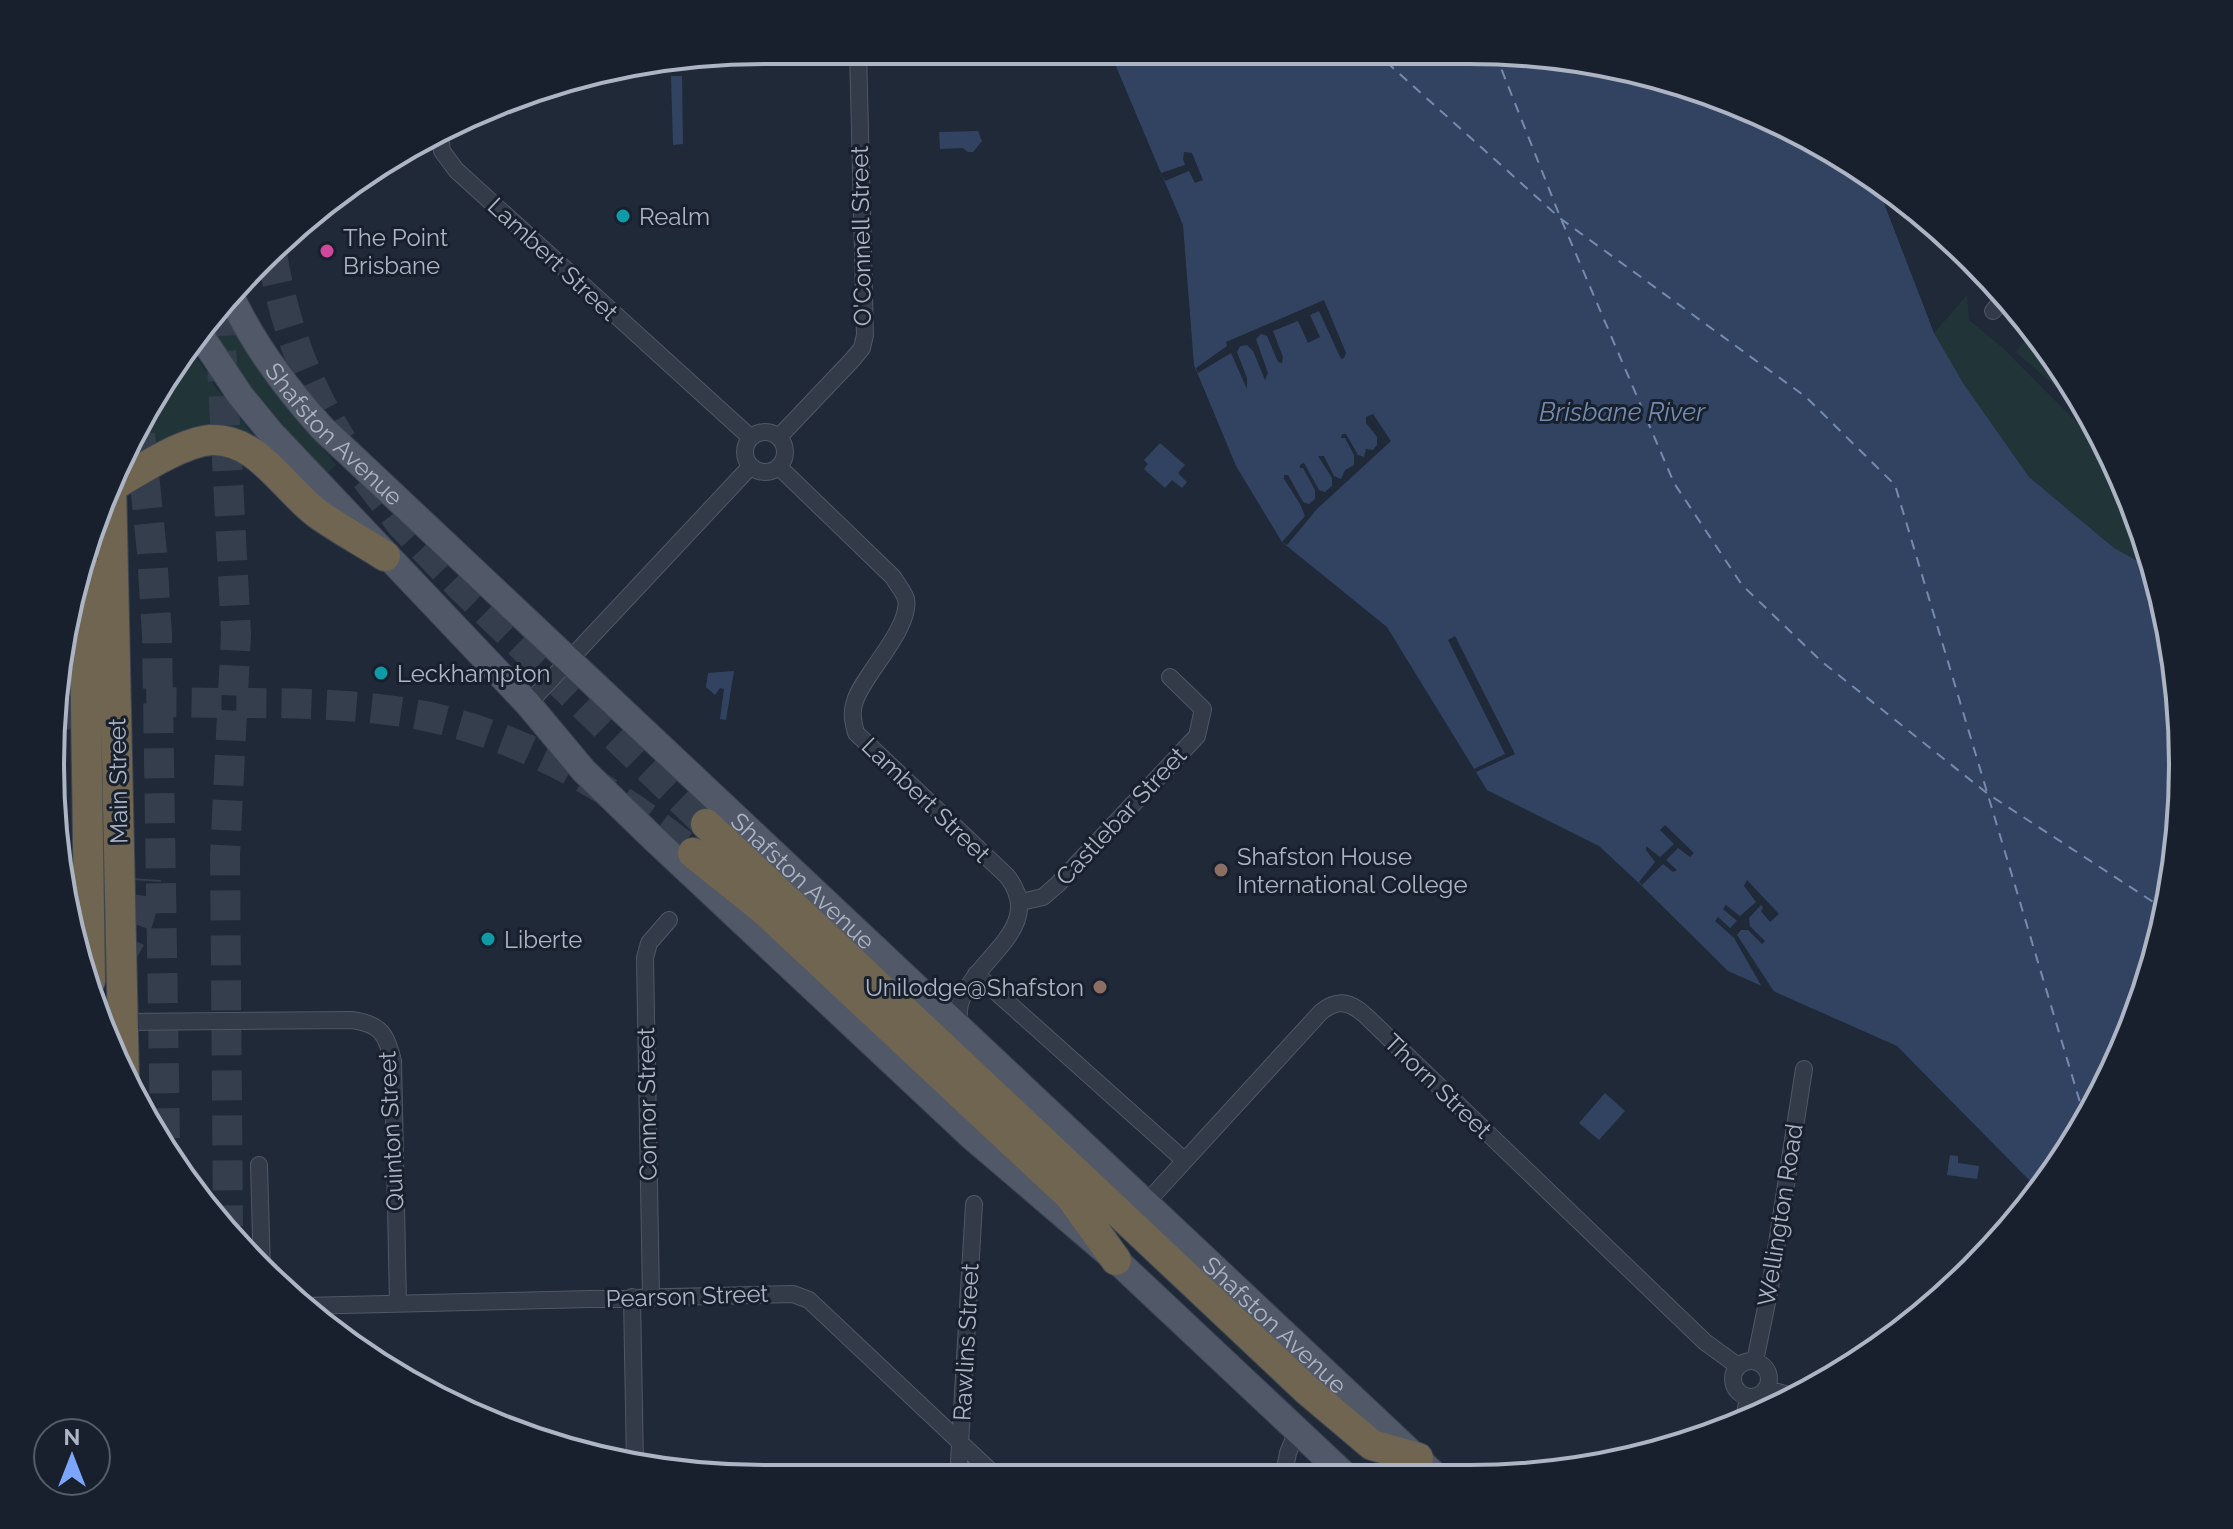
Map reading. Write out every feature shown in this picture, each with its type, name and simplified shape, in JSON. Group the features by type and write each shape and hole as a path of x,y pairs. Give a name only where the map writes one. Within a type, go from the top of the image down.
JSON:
{"highway":[{"path":"126,477 186,447 224,440 246,448 316,513 385,556"},
{"name":"Main Street","path":"112,511 123,1046"},
{"name":"Main Street","path":"84,598 89,950"},
{"path":"706,824 1308,1391 1372,1445 1419,1465"},
{"path":"693,853 763,909 1070,1196 1116,1260"},
{"path":"75,889 87,873"}],"main road":[{"name":"Shafston Avenue","path":"236,305 265,355 322,428 1424,1465"},
{"name":"Shafston Avenue","path":"205,343 240,395 272,434 528,704 584,771 971,1136 1116,1260 1334,1465"}],"street":[{"name":"O'Connell Street","path":"779,437 853,359 862,348 865,335 858,64"},
{"name":"Lambert Street","path":"441,144 442,151 456,170 750,437"},
{"path":"1993,311 1997,306"},
{"path":"765,431 779,437 785,453 779,467 766,473 750,467 744,452 750,437 765,431"},
{"path":"528,704 750,467"},
{"name":"Lambert Street","path":"779,467 893,577 906,600 906,610 898,630 855,699 853,721 856,733 1007,876 1021,902"},
{"name":"Castlebar Street","path":"1021,902 1043,897 1058,884 1197,736 1203,709 1170,677"},
{"path":"958,1026 960,1002 976,974 1015,927 1021,902"},
{"name":"Connor Street","path":"651,1297 645,958 649,943 669,920"},
{"path":"976,974 1184,1160"},
{"name":"Thorn Street","path":"1147,1202 1321,1012 1331,1004 1342,1002 1355,1007 1705,1342 1738,1366"},
{"name":"Quinton Street","path":"122,1022 352,1020 368,1022 382,1031 393,1061 398,1303"},
{"name":"Wellington Road","path":"1755,1361 1770,1288 1804,1069"},
{"path":"259,1165 261,1252"},
{"name":"Rawlins Street","path":"959,1465 974,1204"},
{"name":"Pearson Street","path":"320,1305 784,1293 802,1296 984,1465"},
{"path":"632,1297 635,1453"},
{"path":"1755,1361 1764,1366 1768,1373 1767,1389 1760,1396 1748,1397 1737,1391 1733,1383 1738,1366 1755,1361"},
{"path":"1767,1389 1779,1392"},
{"path":"1746,1408 1748,1397"},
{"path":"1286,1465 1297,1431"}],"green space":[{"path":"1967,295 1969,320 2003,348 2083,429 2116,496 2139,562 2114,548 2029,477 1963,383 1934,333"},
{"path":"229,314 264,375 336,465 325,475 242,376 214,332"},
{"path":"2026,340 2061,392 2016,352"},
{"path":"196,356 214,385 261,445 131,467 158,414"}],"water":[{"name":"Brisbane River","path":"1115,64 1514,65 1605,77 1694,101 1737,117 1819,158 1883,200 1934,333 1963,383 2029,477 2114,548 2139,562 2156,628 2163,673 2168,719 2168,810 2156,901 2145,946 2116,1033 2097,1074 2075,1115 2031,1182 1897,1046 1728,971 1599,846 1487,790 1387,627 1282,542 1236,466 1194,365 1183,225"},
{"path":"671,76 682,76 683,144 673,145"},
{"path":"978,131 982,141 973,152 963,148 940,149 939,132"},
{"path":"1160,443 1185,465 1178,473 1187,482 1182,488 1172,480 1165,488 1144,469 1148,464 1144,460"},
{"path":"734,671 726,720 720,719 724,689 720,688 715,695 706,687 708,673"},
{"path":"1605,1093 1625,1111 1599,1140 1579,1123"},
{"path":"1950,1155 1958,1156 1958,1163 1979,1166 1977,1179 1947,1175"}],"pier":[{"path":"1184,152 1192,153 1203,180 1195,183 1189,171 1165,181 1161,173 1185,165"},
{"path":"1324,300 1346,353 1344,358 1341,359 1319,311 1310,315 1320,337 1308,343 1298,321 1273,331 1283,357 1282,363 1278,362 1267,336 1261,334 1256,339 1268,373 1265,380 1253,351 1247,345 1240,346 1237,352 1247,378 1247,389 1231,353 1198,373 1196,368 1227,346 1226,342"},
{"path":"1373,414 1391,441 1317,509 1287,545 1282,542 1305,516 1284,475 1288,475 1303,502 1309,504 1315,499 1315,490 1300,465 1304,463 1319,490 1325,492 1332,486 1332,478 1318,456 1324,456 1334,476 1341,479 1345,470 1354,465 1354,455 1345,438 1341,438 1342,434 1346,434 1358,455 1364,457 1366,449 1373,450 1377,445 1377,437 1366,423 1366,417"},
{"path":"1455,636 1515,754 1476,772 1474,769 1505,754 1448,640"},
{"path":"1665,825 1694,853 1690,857 1678,848 1666,860 1677,870 1673,872 1663,864 1642,885 1639,882 1655,862 1646,846 1660,857 1674,844 1660,830"},
{"path":"1747,880 1779,914 1770,922 1761,911 1761,905 1749,918 1750,926 1765,941 1762,944 1748,930 1741,930 1737,935 1775,993 1762,987 1734,938 1715,921 1718,917 1730,928 1737,921 1723,909 1726,905 1740,916 1756,902 1744,886"}],"ferry route":[{"path":"1389,64 1561,219 1806,397 1895,485 2081,1104"},
{"path":"1500,65 1561,219 1674,483 1742,585 1821,661 1988,794 2155,903"}],"tunnel":[{"path":"274,264 298,351 317,397 342,441"},
{"path":"220,325 236,634 225,855 228,1214"},
{"path":"141,445 157,635 165,1126"},
{"path":"366,478 401,524 459,585 706,824"},
{"path":"65,715 117,704 158,702 323,705 374,708 425,716 498,737 567,769 632,808 693,853"},
{"path":"115,964 137,924 146,879"}],"place":[{"name":"Realm","path":"623,216"},
{"name":"The Point Brisbane","path":"327,251"},
{"name":"Leckhampton","path":"381,673"},
{"name":"Shafston House International College","path":"1221,870"},
{"name":"Liberte","path":"488,939"},
{"name":"Unilodge@Shafston","path":"1100,987"}]}
